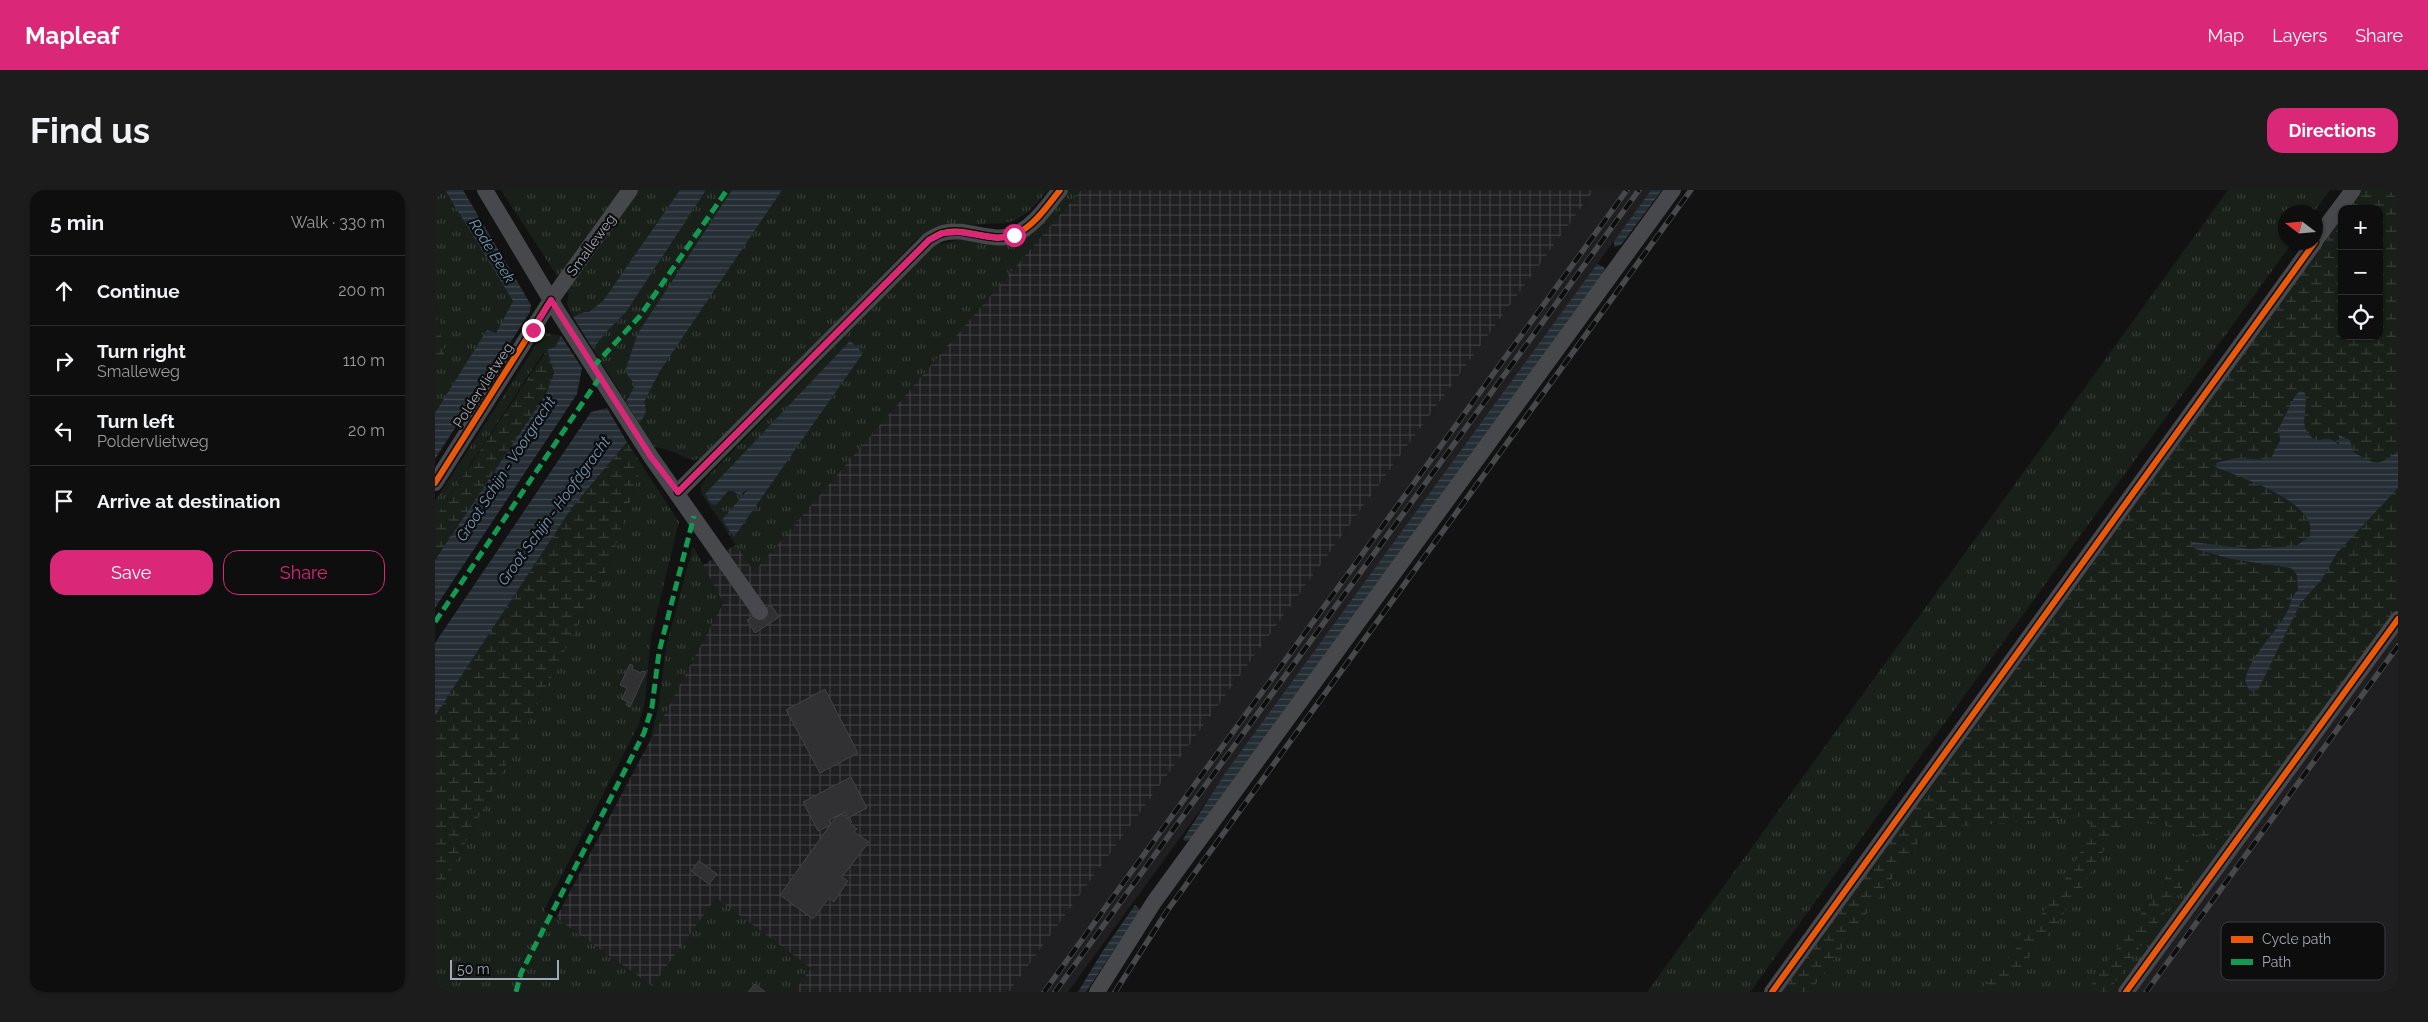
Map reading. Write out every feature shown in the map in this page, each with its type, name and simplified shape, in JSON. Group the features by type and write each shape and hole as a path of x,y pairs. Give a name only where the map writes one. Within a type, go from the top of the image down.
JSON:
{"street":[{"path":"485,190 554,306 651,457 678,492 760,612"},
{"name":"Smalleweg","path":"554,306 630,190"},
{"path":"678,492 929,240 943,233 959,232 998,238 1014,235 1031,225 1060,190"},
{"path":"1097,992 1122,949 1154,902 1673,190"},
{"path":"2323,231 2353,190"},
{"path":"1771,992 2309,250"},
{"name":"Poldervlietweg","path":"435,483 554,306"},
{"path":"2126,992 2398,619"}],"shaded area":[{"path":"1081,190 1594,190 1009,992 660,992 556,918 723,603 703,565 737,544 754,571"},
{"path":"1594,190 1651,190 1068,992 1009,992"},
{"path":"2398,629 2398,992 2135,992"}],"green space":[{"path":"435,190 449,190 518,299 435,442 435,374 445,358 435,299"},
{"path":"501,190 1048,190 1030,210 1013,221 949,227 917,239 706,455 693,460 653,446 569,310 567,302 569,294"},
{"path":"1064,190 1081,190 754,572 701,493 701,485 708,476 934,246 959,240 1003,240"},
{"path":"2228,190 2330,190 2319,205 2278,205 2278,250 2287,250 1750,992 1647,992"},
{"path":"2362,190 2398,190 2398,610 2227,843 2138,818 2128,821 2114,831 2090,875 2062,916 1999,992 1979,992 2024,939 2066,878 2089,837 2091,827 2088,816 1928,829 1810,992 1782,992 2319,250 2323,250 2323,244 2338,224 2338,340 2383,340 2383,205 2351,205"},
{"path":"435,300 445,358 435,374"},
{"path":"547,333 561,336 555,347 543,353 435,518 435,501 536,345"},
{"path":"547,350 554,373 546,394 435,560 435,518"},
{"path":"627,442 642,465 609,566 435,901 435,716 571,509"},
{"path":"642,465 679,522 651,637 645,702 639,724 544,910 652,986 716,898 811,968 794,992 435,992 435,901 609,566"},
{"path":"693,546 723,602 649,744 658,710 666,647"},
{"path":"2120,813 2227,843 2119,992 1810,992 1928,829"},
{"path":"2175,860 2188,860 2192,868 2179,893 2108,992 2086,992 2162,884"}],"water":[{"name":"Rode Beek","path":"445,190 463,190 531,305 530,312 435,459 435,413 487,330 496,333 513,301"},
{"path":"680,190 706,190 626,312 605,333 593,349 573,317 589,312 603,301"},
{"path":"732,190 782,190 660,371 644,402 645,413 639,423 626,402 635,385 625,371 638,333"},
{"path":"1651,190 1662,190 1621,245 1614,247 1614,241"},
{"path":"1597,264 1604,267 1605,271 1190,840 1185,841 1183,839 1226,772"},
{"name":"Groot Schijn - Voorgracht","path":"561,336 582,368 577,394 435,608 435,560 546,394 554,373 547,350 555,347"},
{"path":"850,341 863,353 734,537 722,520 749,488 739,495 733,491 728,491 716,505 711,504 705,494"},
{"path":"2300,391 2305,393 2304,420 2306,431 2317,441 2329,439 2339,445 2339,435 2350,440 2353,452 2376,462 2385,460 2398,451 2398,488 2337,553 2322,579 2300,604 2258,690 2250,691 2245,681 2249,668 2259,650 2278,627 2288,610 2298,590 2297,575 2291,568 2231,559 2196,549 2192,547 2192,542 2250,549 2296,546 2310,536 2310,525 2305,515 2283,497 2254,482 2215,467 2216,463 2236,458 2270,460 2280,441 2279,428 2295,396"},
{"name":"Groot Schijn - Hoofdgracht","path":"607,408 627,442 571,509 435,716 435,643 591,412"},
{"path":"1135,905 1140,909 1138,914 1086,992 1078,992 1102,952"}],"building":[{"path":"771,605 779,617 755,633 747,620"},
{"path":"630,664 633,666 632,669 641,673 642,671 646,672 630,707 626,705 628,702 622,699 627,688 620,685"},
{"path":"825,689 858,753 820,773 786,710"},
{"path":"851,777 867,808 848,818 845,812 829,820 831,825 818,831 803,802"},
{"path":"842,814 857,829 854,832 869,842 842,877 848,881 834,902 829,898 813,919 780,895 835,818"},
{"path":"699,861 717,874 709,884 691,871"},
{"path":"755,984 765,992 748,992"}],"railway":[{"path":"1044,992 1627,190"},
{"path":"1055,992 1639,190"},
{"path":"1115,992 1167,911 1691,190"},
{"path":"2146,992 2398,646"}],"marked path":[{"path":"593,367 640,316 727,190"},
{"path":"435,622 600,377"},
{"path":"516,992 521,973 644,733 652,707 659,652 694,516"}],"cycle path":[{"path":"678,492 929,240 952,231 998,238 1016,234 1029,226 1060,190"},
{"path":"1772,992 2309,250"},
{"path":"435,483 551,300"},
{"path":"2126,992 2398,619"}],"route":[{"path":"533,330 551,300 651,457 678,492 929,240 943,233 959,232 998,238 1014,235"}]}
